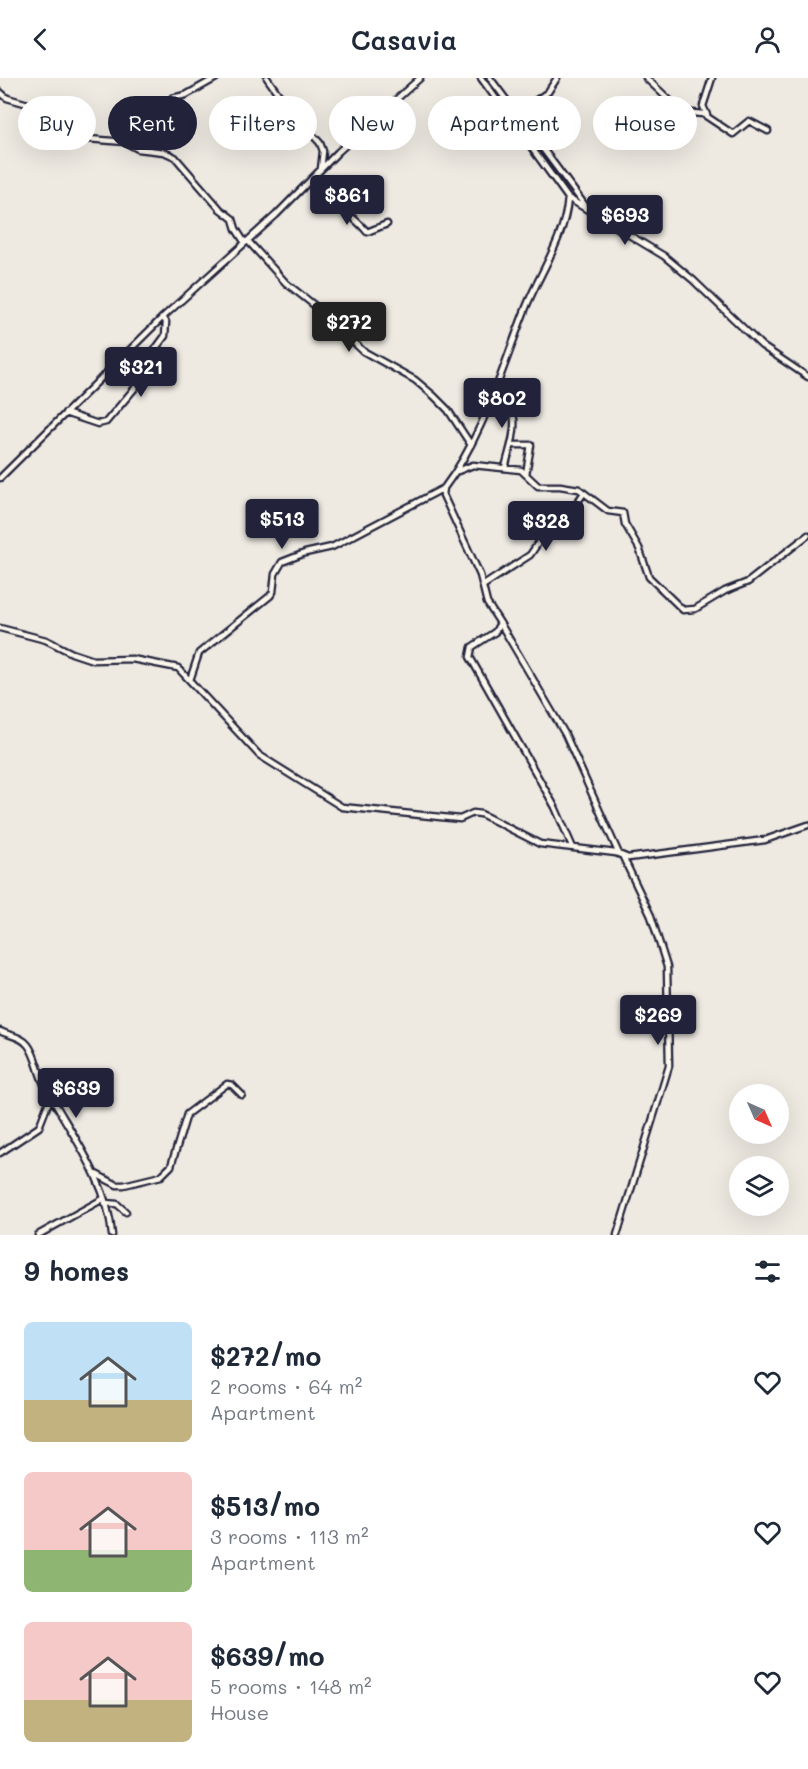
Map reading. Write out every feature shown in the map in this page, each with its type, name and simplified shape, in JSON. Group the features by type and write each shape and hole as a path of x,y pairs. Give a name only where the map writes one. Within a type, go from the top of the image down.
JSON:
{"street":[{"path":"181,96 216,78"},
{"path":"267,78 289,109 320,143 323,151 321,170"},
{"path":"0,478 163,317 247,242 420,78"},
{"path":"481,78 494,96"},
{"path":"490,78 504,96"},
{"path":"543,96 557,78"},
{"path":"646,78 682,112 708,117 733,134 749,121 768,131"},
{"path":"708,117 703,106 711,78"},
{"path":"0,92 7,98 35,106 88,139 125,141 138,148 164,152 175,157 220,209 233,219 236,230 286,283 314,305 363,351 415,380 434,396 448,410 471,445"},
{"path":"533,150 568,198 664,256 693,280 762,346 808,377"},
{"path":"545,150 589,210"},
{"path":"314,178 321,181 343,210 354,217 367,232 387,224"},
{"path":"190,680 199,653 270,596 273,592 275,574 282,562 305,553 332,547 444,488 457,471 471,445 495,389 527,306 563,228 568,198"},
{"path":"65,413 98,424 106,422 140,382 151,355 165,336 166,322 163,317"},
{"path":"495,389 509,401 515,423 505,468"},
{"path":"510,445 531,446 526,474"},
{"path":"457,471 473,465 505,468 526,474 538,486 560,486 584,493 608,511 624,514 625,524 639,548 649,577 684,610 695,609 726,591 748,582 808,535"},
{"path":"444,488 447,509 484,585 487,603 565,734 651,916 667,967 669,1066 616,1235"},
{"path":"484,585 530,555 541,539 563,522 584,493"},
{"path":"500,623 495,632 472,648 470,657 555,807 573,848"},
{"path":"0,627 46,640 93,660 132,659 171,665 183,672 259,755 342,807 460,819 473,813 481,814 540,844 621,855 765,840 808,825"},
{"path":"0,1030 19,1037 30,1048 51,1096 94,1173 112,1235"},
{"path":"94,1173 117,1185 161,1176 171,1166 183,1125 190,1110 227,1084 232,1085 242,1095"},
{"path":"0,1154 39,1127 51,1096"},
{"path":"38,1235 104,1201 117,1204 126,1212"}]}
